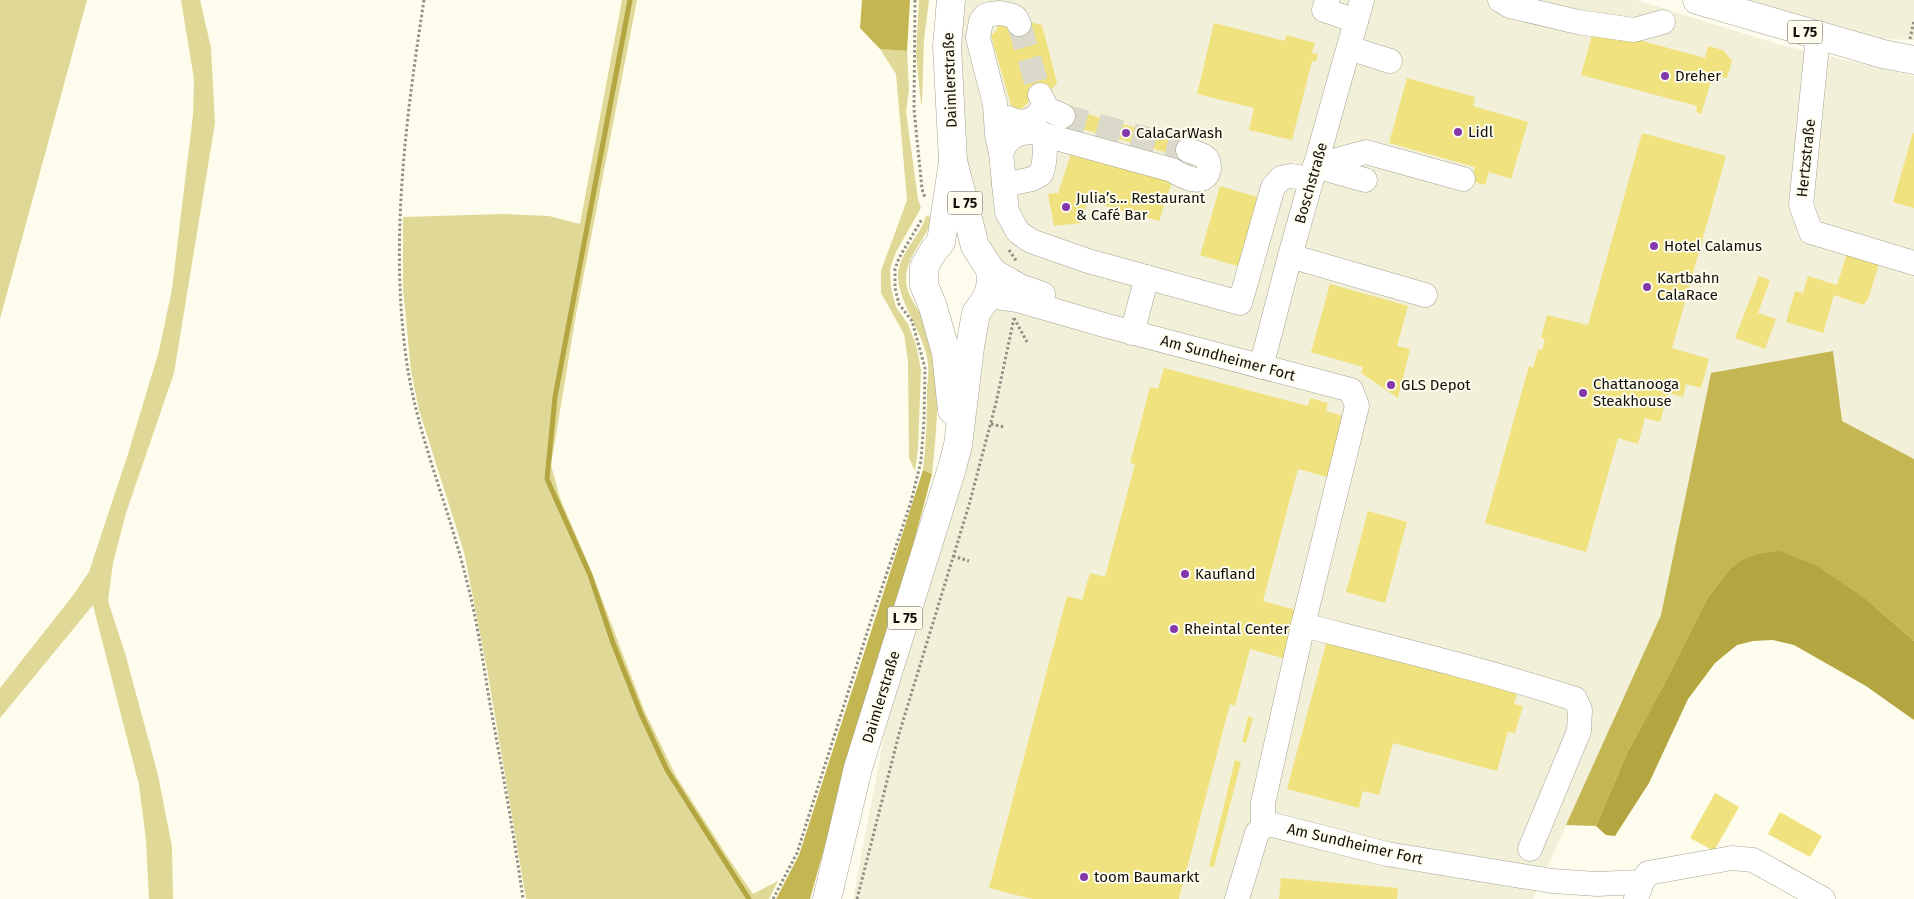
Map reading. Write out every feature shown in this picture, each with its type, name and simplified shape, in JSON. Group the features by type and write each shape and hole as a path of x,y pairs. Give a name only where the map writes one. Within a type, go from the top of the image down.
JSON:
{"main road":[{"name":"Daimlerstraße","path":"951,0 947,46 953,161 941,242 924,267 924,285 933,307 946,353 951,391 952,468"},
{"name":"L 75","path":"1697,0 1883,54 1912,51"},
{"name":"Daimlerstraße","path":"827,899 858,768 952,468 960,435 970,347 990,269 975,246 953,161"},
{"path":"941,242 958,240 975,246"},
{"path":"933,307 944,316 958,318 982,304"}],"street":[{"path":"1327,0 1324,10 1359,10"},
{"path":"1500,0 1510,6 1568,20 1634,30 1663,22"},
{"name":"Boschstraße","path":"1261,367 1359,10"},
{"path":"1019,24 1016,18 1000,13 985,16 981,21 978,38 995,104 1007,212 1018,232 1031,241 1049,248 1088,261 1240,303 1272,187 1281,178 1313,173 1366,152 1463,179"},
{"name":"Hertzstraße","path":"1818,36 1801,205 1811,232 1914,263"},
{"path":"1349,48 1390,61"},
{"path":"995,104 1004,115 1014,121 1027,122 1036,117 1049,105"},
{"path":"1000,153 1012,136 1023,132 1034,132 1172,170 1186,179 1200,180 1207,176 1208,160 1204,156 1188,150"},
{"path":"1004,185 1032,179 1047,181 1046,146 1043,134"},
{"path":"1313,173 1365,180"},
{"path":"1290,256 1425,295"},
{"name":"Am Sundheimer Fort","path":"990,269 1020,286 1073,308 1104,326"},
{"path":"1132,333 1148,277"},
{"name":"Am Sundheimer Fort","path":"982,304 1018,300 1104,326 1351,390 1357,406 1303,624"},
{"path":"1237,899 1257,833 1263,826 1263,803 1303,624 1443,660 1575,699 1580,710 1579,731 1530,849"},
{"name":"Am Sundheimer Fort","path":"1263,826 1273,825 1387,854 1552,881 1597,884 1639,890"},
{"path":"1639,890 1648,873 1732,858 1753,860 1823,899"}],"path":[{"path":"424,0 410,90 401,217 400,279 406,356 415,407 456,535 471,596 523,899"},
{"path":"915,0 914,109 922,189 927,203"},
{"path":"1912,51 1914,20"},
{"path":"773,899 796,852 910,502 921,461 925,368 912,321 899,304 895,288 895,270 902,250 924,214"},
{"path":"857,899 899,734 953,556 990,424 1014,318 1027,342"},
{"path":"990,424 1004,427"},
{"path":"953,556 969,561"}],"shaded area":[{"path":"0,0 87,0 0,319"},
{"path":"181,0 200,0 211,48 215,123 174,373 126,513 113,563 108,601 125,653 158,775 172,847 173,899 149,899 146,840 139,785 93,605 0,718 0,688 89,572 128,454 159,351 172,289 193,115 194,79"},
{"path":"622,0 637,0 575,320 551,465 560,498 592,573 644,710 676,776 753,894 778,881 769,899 526,899 487,669 464,552 419,410 411,371 403,289 403,217 503,214 549,216 580,224"},
{"path":"862,0 910,0 907,51 880,49 860,28"},
{"path":"919,0 929,0 924,40 921,104 916,55"},
{"path":"949,0 1636,0 1781,45 1914,76 1914,459 1842,421 1711,373 1661,615 1533,899 853,899 885,731 966,442 982,282 951,94"},
{"path":"1742,0 1914,0 1914,40 1881,39"},
{"path":"880,49 907,51 909,89 906,112 918,199 921,208 896,252 890,269 891,288 896,307 908,324 916,345 921,370 918,449 915,471 909,458 908,361 904,334 881,293 881,271 907,200 896,74"},
{"path":"926,216 933,217 909,262 906,279 909,293 929,331 936,366 937,420 932,474 923,470 928,371 926,352 902,296 898,274 902,258"},
{"path":"1833,351 1842,421 1914,459 1914,641 1867,600 1730,569 1708,597 1627,753 1596,826 1566,825 1661,615 1711,373"},
{"path":"923,470 932,474 903,581 810,899 776,899 799,855"},
{"path":"1779,551 1815,565 1867,600 1914,641 1914,720 1866,686 1794,645 1773,640 1753,641 1737,645 1715,663 1688,699 1649,783 1615,836 1606,835 1596,826 1627,753 1708,597 1730,569 1744,559 1759,554"}],"building":[{"path":"1029,22 1042,25 1057,83 1049,92 1033,97 1018,113 1012,108 991,36 996,31 998,25"},
{"path":"1214,23 1285,41 1286,35 1315,43 1312,53 1318,54 1316,62 1312,61 1292,140 1249,130 1254,108 1197,94"},
{"path":"1594,28 1705,58 1708,46 1723,50 1732,61 1727,78 1713,75 1701,114 1696,112 1697,106 1581,75"},
{"name":"Lidl","path":"1407,78 1475,97 1473,106 1528,122 1511,179 1489,172 1485,185 1471,181 1475,167 1389,143"},
{"name":"CalaCarWash","path":"1066,108 1190,143 1186,158 1061,123"},
{"path":"1642,133 1726,156 1672,348 1709,359 1701,388 1686,384 1683,397 1668,393 1660,422 1645,418 1638,444 1618,438 1586,552 1485,523 1529,366 1533,368 1538,349 1542,350 1545,339 1541,338 1547,315 1588,325"},
{"path":"1914,133 1914,208 1893,202"},
{"path":"1073,148 1173,179 1159,221 1088,201 1081,223 1054,226 1048,194 1058,193"},
{"path":"1220,186 1264,199 1244,268 1200,255"},
{"path":"1847,254 1879,264 1868,299 1863,305 1834,295 1823,333 1786,322 1795,291 1803,293 1808,276 1837,285"},
{"path":"1759,276 1770,280 1758,313 1776,319 1765,349 1735,338"},
{"path":"1330,284 1408,306 1397,346 1410,349 1398,398 1361,373 1363,367 1311,352"},
{"name":"Rheintal Center","path":"1164,368 1308,406 1310,398 1328,403 1326,411 1347,417 1331,478 1298,469 1263,601 1296,610 1283,658 1250,649 1235,706 1230,704 1179,899 1032,899 989,888 1067,596 1082,600 1090,573 1105,577 1135,464 1130,463 1150,387 1158,389"},
{"path":"1368,511 1407,522 1385,603 1346,592"},
{"path":"1327,640 1518,690 1514,704 1523,706 1515,733 1508,732 1497,771 1393,743 1379,795 1363,791 1359,808 1287,789"},
{"path":"1248,716 1253,718 1246,743 1242,742"},
{"path":"1235,760 1241,762 1214,867 1209,866"},
{"path":"1715,793 1739,807 1714,851 1690,838"},
{"path":"1780,812 1822,836 1810,857 1768,834"},
{"path":"1281,878 1398,888 1397,899 1279,899"}],"waterway":[{"path":"630,0 555,397 547,479 590,575 613,643 641,714 667,770 749,899"}],"tunnel":[{"path":"1019,24 1040,95"},
{"path":"1063,116 1188,150"}],"place":[{"name":"Dreher","path":"1665,76"},
{"name":"Lidl","path":"1458,132"},
{"name":"CalaCarWash","path":"1126,133"},
{"name":"Julia’s… Restaurant & Café Bar","path":"1066,207"},
{"name":"Hotel Calamus","path":"1654,246"},
{"name":"Kartbahn CalaRace","path":"1647,287"},
{"name":"GLS Depot","path":"1391,385"},
{"name":"Chattanooga Steakhouse","path":"1583,393"},
{"name":"Kaufland","path":"1185,574"},
{"name":"Rheintal Center","path":"1174,629"},
{"name":"toom Baumarkt","path":"1084,877"}]}
